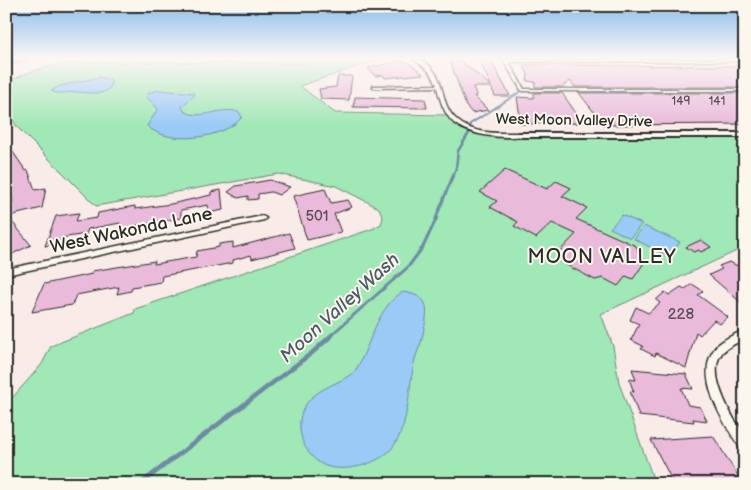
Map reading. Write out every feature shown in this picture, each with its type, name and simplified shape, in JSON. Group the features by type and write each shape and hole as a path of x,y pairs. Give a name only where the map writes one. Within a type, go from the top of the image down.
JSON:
{"street":[{"name":"West Moon Valley Drive","path":"437,81 449,115 464,127 480,132 520,135 745,135"},
{"path":"517,81 523,90 745,90"},
{"path":"375,87 440,86"},
{"name":"West Wakonda Lane","path":"6,272 262,218"},
{"path":"745,334 724,346 717,353 713,362 712,374 714,386 722,404 745,444"}],"green space":[{"path":"12,81 315,81 300,86 335,113 449,115 470,129 497,134 745,135 745,247 601,314 613,346 619,383 655,484 6,484 6,405 42,364 51,346 134,313 135,309 372,229 381,224 383,218 379,208 336,186 278,174 96,206 18,128 6,110 6,84"}],"water":[{"path":"82,81 111,81 108,90 98,93 60,93 51,91 60,86"},
{"path":"159,90 194,93 195,95 182,106 184,111 191,114 198,115 227,110 240,113 242,117 234,125 210,135 182,138 168,136 156,132 147,126 158,109 147,97 148,93"},
{"path":"622,215 642,224 630,238 610,228"},
{"path":"644,226 680,242 670,257 634,239"},
{"path":"403,292 419,297 426,306 427,311 413,370 406,414 400,434 389,451 373,462 344,468 326,466 312,457 307,450 301,435 300,419 302,412 306,404 318,392 355,371 386,307"}],"building":[{"path":"337,81 351,81 349,100 321,99 319,89 336,87"},
{"path":"457,81 485,81 491,86 489,81 502,81 510,96 495,96 491,87 473,87 477,96 474,96 488,110 472,113 466,106"},
{"path":"527,81 745,81 745,87 575,87 570,81 562,87 535,87 535,82"},
{"path":"534,93 562,93 583,123 521,124 517,97 534,98"},
{"path":"579,93 745,93 745,124 604,125"},
{"path":"355,97 425,99 427,108 353,107"},
{"path":"6,142 26,171 28,170 35,190 46,188 42,208 9,216 13,201 8,183 6,184"},
{"path":"505,170 547,189 556,181 571,188 562,196 587,208 576,219 636,246 641,255 639,257 646,260 633,279 626,276 618,286 603,278 595,280 561,262 561,255 558,253 576,234 552,223 536,238 514,226 518,222 490,207 497,201 480,192"},
{"path":"270,180 290,187 279,195 271,192 258,194 258,199 248,200 248,196 238,198 228,192 236,186"},
{"path":"325,189 331,203 348,200 352,207 334,214 341,232 307,240 293,196"},
{"path":"221,190 223,210 209,213 208,205 181,210 181,218 133,226 133,228 119,231 120,223 88,229 86,234 61,238 60,243 45,246 56,216 79,213 76,221 97,218 98,213 135,206 135,209 171,204 211,195 211,192"},
{"path":"9,218 31,245 6,257 6,226"},
{"path":"289,233 295,248 252,259 251,255 233,260 233,263 162,276 161,282 132,287 131,291 117,294 119,287 76,295 72,305 32,312 44,284 92,274 92,271 155,261 154,264 196,257 197,251 219,247 219,244 233,242 233,248"},
{"path":"701,240 711,247 701,252 699,250 694,252 686,247"},
{"path":"729,262 745,269 745,306 709,275 722,269 719,266"},
{"path":"692,284 703,291 698,295 728,317 720,324 714,320 700,335 696,332 686,368 656,353 655,356 641,349 643,346 631,340 639,324 630,320 636,307 648,313 660,303 656,300 665,292 669,295 681,287 685,289"},
{"path":"632,369 686,374 693,389 681,388 688,405 700,407 707,421 693,419 694,422 639,416 630,391 634,392 629,379 636,380"},
{"path":"713,436 742,482 674,484 651,440"}],"waterway":[{"name":"Moon Valley Wash","path":"470,127 470,124 523,90"},
{"name":"Moon Valley Wash","path":"436,218 456,168 458,151 469,133 470,127"},
{"name":"Moon Valley Wash","path":"330,336 408,267 423,247 437,217"},
{"name":"Moon Valley Wash","path":"140,484 313,352 332,335"}],"district":[{"name":"MOON VALLEY","path":"602,256"}]}
